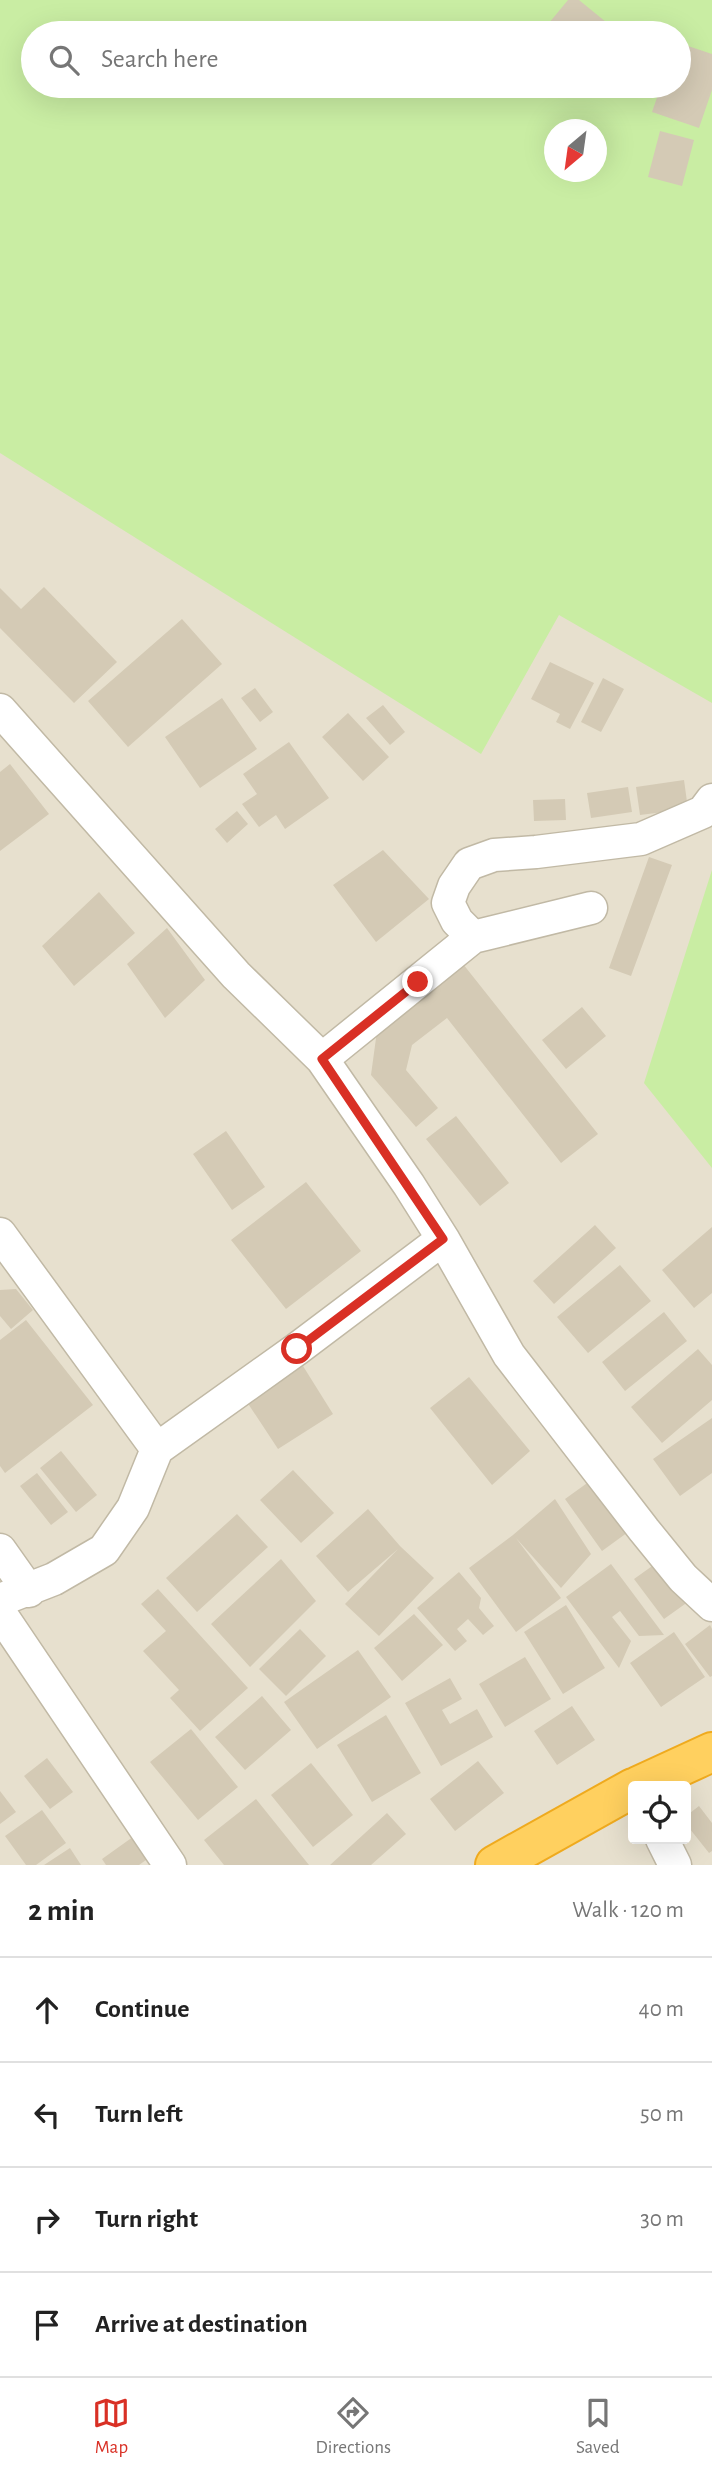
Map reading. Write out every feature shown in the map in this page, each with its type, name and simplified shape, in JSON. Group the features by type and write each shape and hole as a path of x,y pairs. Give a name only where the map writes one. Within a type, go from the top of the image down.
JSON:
{"highway":[{"path":"651,1781 712,1752"},
{"path":"495,1865 628,1792"}],"street":[{"path":"0,710 236,975 322,1059 443,1239 509,1355 652,1540 684,1578 712,1605"},
{"path":"472,937 457,921 449,902 454,886 469,864 494,855 641,839 703,812 712,800"},
{"path":"322,1059 472,937 591,908"},
{"path":"0,1234 157,1448"},
{"path":"0,1550 14,1595 54,1579 104,1550 133,1508 157,1448 297,1349 443,1239"},
{"path":"0,1613 170,1865"},
{"path":"665,1844 676,1865"}],"shaded area":[{"path":"0,0 712,0 712,1865 0,1865"}],"green space":[{"path":"0,0 712,0 712,703 559,615 481,754 0,453"},
{"path":"712,870 712,1168 644,1083"}],"building":[{"path":"568,0 579,0 605,21 551,21"},
{"path":"691,47 712,54 712,90 699,128 652,112 657,98 691,98"},
{"path":"660,131 694,140 682,186 648,177"},
{"path":"44,587 117,662 74,703 0,628 0,588 21,609"},
{"path":"182,619 222,664 128,747 88,701"},
{"path":"550,662 594,683 570,729 556,722 560,714 531,699"},
{"path":"603,678 624,689 601,732 581,722"},
{"path":"255,688 273,712 260,722 241,698"},
{"path":"222,698 257,749 200,788 165,737"},
{"path":"383,705 405,732 390,745 366,718"},
{"path":"348,713 389,757 363,781 322,737"},
{"path":"289,742 329,798 285,829 276,815 259,827 242,804 257,794 243,774"},
{"path":"10,764 49,814 0,851 0,772"},
{"path":"684,780 688,809 640,815 636,787"},
{"path":"628,787 632,812 591,818 587,793"},
{"path":"565,799 566,820 534,821 533,800"},
{"path":"237,811 248,824 227,843 215,829"},
{"path":"383,850 429,899 376,942 333,885"},
{"path":"649,857 672,865 631,976 609,968"},
{"path":"99,892 135,933 74,986 42,946"},
{"path":"167,928 205,980 165,1018 127,964"},
{"path":"463,964 598,1134 561,1163 447,1018 412,1045 406,1070 438,1108 416,1127 371,1075 377,1031"},
{"path":"582,1007 606,1036 566,1069 542,1040"},
{"path":"456,1116 509,1183 480,1206 426,1139"},
{"path":"226,1131 265,1187 232,1210 193,1154"},
{"path":"306,1182 361,1251 286,1309 231,1240"},
{"path":"595,1225 616,1248 554,1304 533,1281"},
{"path":"712,1227 712,1293 694,1308 662,1270"},
{"path":"620,1265 651,1301 588,1353 557,1317"},
{"path":"16,1289 33,1310 11,1329 0,1316 0,1290"},
{"path":"664,1312 687,1341 625,1391 602,1362"},
{"path":"26,1320 93,1405 5,1473 0,1466 0,1340"},
{"path":"698,1349 712,1365 712,1400 662,1443 631,1407"},
{"path":"303,1366 333,1414 278,1449 247,1402"},
{"path":"469,1377 530,1451 492,1485 430,1408"},
{"path":"712,1418 712,1473 680,1496 653,1459"},
{"path":"61,1451 97,1495 76,1512 40,1468"},
{"path":"293,1470 334,1513 301,1543 260,1500"},
{"path":"37,1473 68,1512 51,1525 20,1486"},
{"path":"597,1476 635,1527 602,1551 565,1499"},
{"path":"555,1499 591,1554 561,1588 516,1538 561,1598 516,1632 469,1568"},
{"path":"368,1509 400,1546 434,1578 379,1636 345,1604 398,1549 348,1592 316,1556"},
{"path":"237,1514 268,1547 197,1612 166,1578"},
{"path":"281,1559 316,1601 250,1667 211,1624"},
{"path":"662,1559 692,1599 664,1619 634,1579"},
{"path":"611,1564 664,1635 639,1636 620,1611 612,1617 631,1641 619,1668 566,1597"},
{"path":"459,1572 481,1598 479,1608 494,1626 483,1635 468,1619 457,1629 467,1641 455,1651 417,1608"},
{"path":"158,1589 248,1688 200,1731 170,1698 179,1690 143,1651 166,1631 141,1604"},
{"path":"566,1605 605,1668 563,1694 524,1632"},
{"path":"414,1614 443,1645 402,1681 374,1648"},
{"path":"710,1625 712,1676 710,1677 685,1644"},
{"path":"300,1629 326,1656 286,1696 259,1669"},
{"path":"674,1632 705,1677 661,1707 630,1663"},
{"path":"358,1650 391,1697 317,1749 284,1702"},
{"path":"525,1657 551,1699 505,1727 479,1684"},
{"path":"450,1678 462,1699 442,1710 450,1724 477,1709 493,1737 441,1766 405,1703"},
{"path":"262,1696 291,1730 245,1770 215,1737"},
{"path":"572,1706 595,1740 557,1765 534,1731"},
{"path":"386,1715 421,1773 372,1802 337,1745"},
{"path":"191,1729 238,1787 198,1820 150,1762"},
{"path":"47,1758 73,1792 50,1809 24,1776"},
{"path":"478,1761 504,1793 455,1831 430,1799"},
{"path":"311,1763 353,1815 313,1847 271,1795"},
{"path":"0,1791 16,1812 0,1824"},
{"path":"256,1799 309,1865 224,1865 204,1840"},
{"path":"699,1806 712,1823 712,1851 709,1853 691,1830 691,1812"},
{"path":"42,1810 66,1843 36,1865 26,1865 5,1836"},
{"path":"387,1813 406,1834 371,1865 330,1865"},
{"path":"137,1834 153,1855 139,1865 106,1865 102,1859"},
{"path":"70,1848 81,1865 44,1865"}],"route":[{"path":"297,1349 443,1239 322,1059 418,982"}]}
